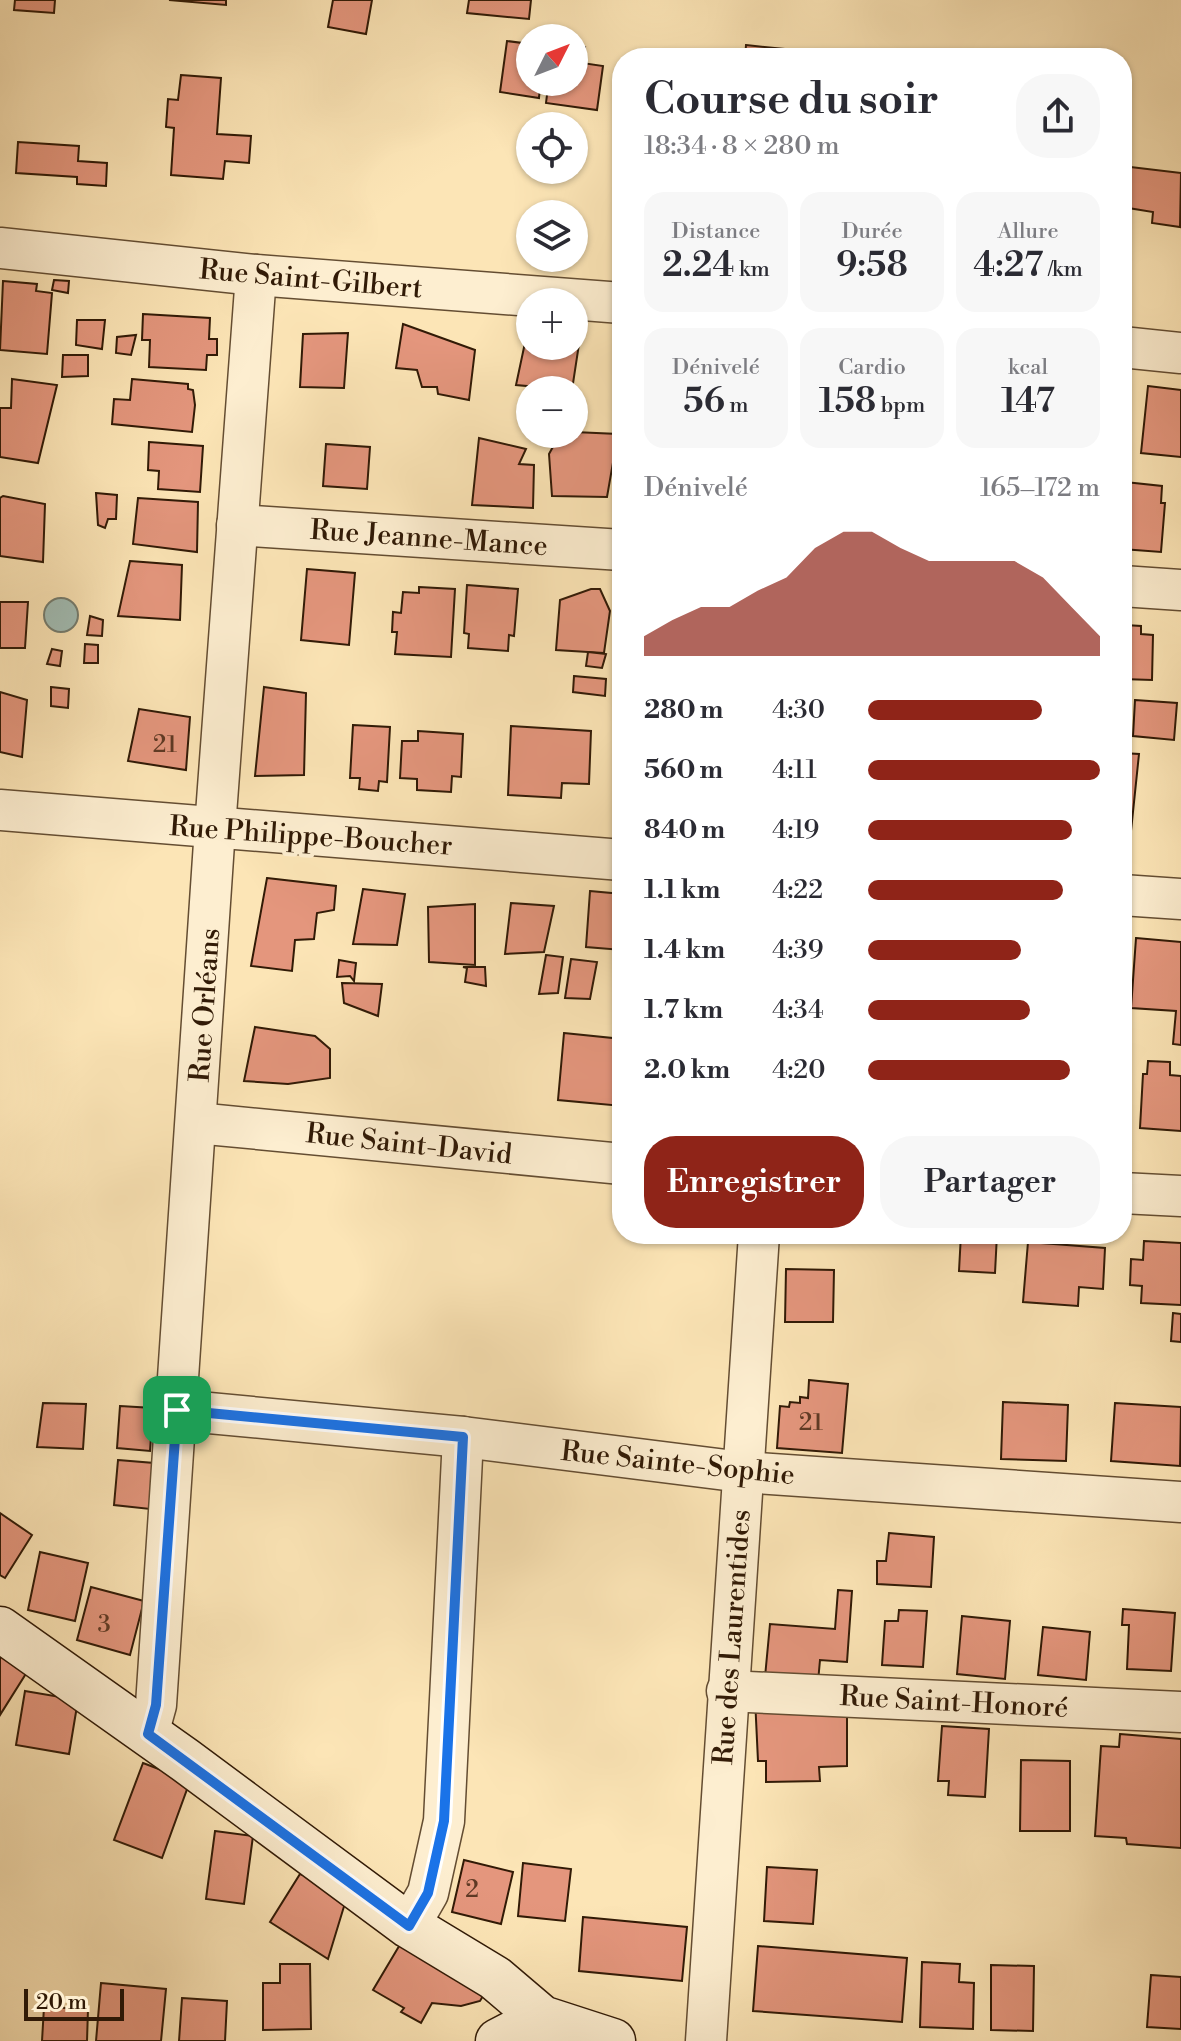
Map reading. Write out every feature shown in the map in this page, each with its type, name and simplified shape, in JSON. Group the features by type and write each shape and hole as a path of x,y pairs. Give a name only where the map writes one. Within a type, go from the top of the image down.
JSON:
{"street":[{"name":"Rue Saint-Gilbert","path":"0,248 256,275 612,302"},
{"name":"Rue Orléans","path":"148,1734 156,1705 256,275"},
{"path":"1132,348 1181,353"},
{"name":"Rue Jeanne-Mance","path":"237,525 612,549"},
{"path":"1132,587 1181,590"},
{"name":"Rue Philippe-Boucher","path":"0,810 612,859"},
{"path":"1132,896 1181,899"},
{"name":"Rue Saint-David","path":"196,1123 612,1163"},
{"path":"1132,1194 1181,1196"},
{"name":"Rue des Laurentides","path":"706,2041 758,1244"},
{"name":"Rue Sainte-Sophie","path":"177,1410 463,1437 742,1472 1181,1502"},
{"path":"409,1926 428,1893 444,1821 463,1437"},
{"path":"0,1629 409,1926 495,1978 542,2018 613,2041"},
{"name":"Rue Saint-Honoré","path":"727,1691 1181,1712"},
{"path":"498,2041 542,2018"}],"water":[{"path":"61,598 73,603 78,615 73,627 61,632 49,627 44,615 49,603"}],"building":[{"path":"15,0 55,0 54,13 14,10"},
{"path":"169,0 226,0 226,5"},
{"path":"333,0 372,0 366,34 328,27"},
{"path":"469,0 531,0 529,19 467,13"},
{"path":"507,41 516,42 516,94 500,92"},
{"path":"746,45 774,48 746,48"},
{"path":"588,64 603,66 597,110 546,103 547,96 588,96"},
{"path":"181,75 221,78 217,134 251,136 249,163 225,161 223,179 171,175 174,128 166,127 168,99 178,100"},
{"path":"18,142 79,146 78,161 107,163 106,186 77,184 77,177 16,173"},
{"path":"1132,167 1181,173 1180,227 1152,223 1153,212 1132,209"},
{"path":"54,280 69,281 68,293 52,290"},
{"path":"3,281 37,284 36,291 52,293 47,354 0,350"},
{"path":"143,314 210,318 209,339 217,339 217,355 207,355 206,370 149,367 150,340 142,340"},
{"path":"77,320 105,320 102,349 76,345"},
{"path":"403,324 475,350 469,400 438,394 437,387 422,387 417,370 396,368"},
{"path":"348,333 344,388 300,387 303,334"},
{"path":"136,335 131,355 116,353 117,337"},
{"path":"63,355 88,355 88,376 62,377"},
{"path":"521,360 577,360 574,376 518,376"},
{"path":"12,379 57,385 38,463 0,457 0,408 11,408"},
{"path":"132,379 188,384 188,389 193,390 195,405 192,432 112,424 114,399 130,400"},
{"path":"1148,386 1181,390 1181,457 1141,453"},
{"path":"588,433 612,434 612,468 607,497 552,496 549,454 552,448 588,448"},
{"path":"479,438 526,449 519,464 534,465 533,508 472,505"},
{"path":"149,442 203,446 200,492 158,489 159,471 148,470"},
{"path":"326,444 370,447 367,489 323,486"},
{"path":"1132,483 1162,486 1161,503 1165,503 1161,552 1132,550"},
{"path":"96,493 117,495 116,519 108,519 105,528 98,525"},
{"path":"0,498 45,504 43,562 0,556"},
{"path":"138,498 198,502 197,552 133,544"},
{"path":"130,561 182,565 180,620 118,616"},
{"path":"307,569 355,573 349,645 301,640"},
{"path":"467,585 518,589 514,636 509,635 508,651 468,648 469,634 464,633"},
{"path":"419,587 455,589 451,657 395,654 397,632 392,632 393,612 401,613 403,592 419,593"},
{"path":"600,589 610,611 604,653 556,650 560,600"},
{"path":"0,602 28,602 25,648 0,648"},
{"path":"90,616 103,620 102,636 87,635"},
{"path":"1132,625 1141,626 1141,634 1153,635 1152,680 1132,679"},
{"path":"85,644 98,645 98,663 84,663"},
{"path":"52,649 62,651 60,666 47,664"},
{"path":"588,652 606,654 602,668 586,666"},
{"path":"574,676 606,679 605,696 573,692"},
{"path":"51,687 69,689 68,708 51,706"},
{"path":"264,687 306,693 304,775 255,776"},
{"path":"0,692 27,700 22,757 0,752"},
{"path":"1135,700 1177,703 1174,740 1133,736"},
{"path":"139,709 190,717 186,770 128,761"},
{"path":"353,725 390,727 387,782 379,781 378,791 359,789 360,778 350,778"},
{"path":"511,726 591,731 589,784 562,783 561,798 508,795"},
{"path":"418,731 463,734 461,777 452,776 451,792 417,790 417,779 400,778 402,741 418,741"},
{"path":"1132,754 1139,754 1132,821"},
{"path":"267,878 336,886 334,910 317,913 314,939 295,940 292,971 251,966"},
{"path":"363,889 405,894 397,945 353,944"},
{"path":"590,891 612,893 612,949 586,947"},
{"path":"511,903 554,906 544,952 505,954"},
{"path":"475,904 475,965 429,962 428,907"},
{"path":"1136,938 1181,942 1181,1045 1173,1044 1176,1011 1132,1008"},
{"path":"546,955 563,957 558,993 539,994"},
{"path":"571,959 597,962 590,999 565,998"},
{"path":"339,960 356,963 354,981 350,976 337,977"},
{"path":"463,967 485,967 486,986 465,982 467,968"},
{"path":"342,983 382,984 378,1016 344,1003"},
{"path":"255,1027 315,1036 330,1049 330,1078 288,1084 244,1081"},
{"path":"564,1033 612,1038 612,1105 558,1100"},
{"path":"1148,1061 1170,1062 1170,1075 1181,1076 1181,1131 1140,1128 1143,1074 1147,1074"},
{"path":"1144,1241 1181,1243 1181,1305 1141,1303 1142,1286 1130,1285 1131,1259 1143,1260"},
{"path":"960,1244 996,1244 995,1273 959,1271"},
{"path":"1028,1244 1105,1248 1103,1289 1079,1287 1078,1306 1023,1302"},
{"path":"786,1269 834,1270 833,1322 785,1322"},
{"path":"1173,1313 1181,1314 1181,1342 1171,1341"},
{"path":"809,1380 848,1384 842,1453 777,1448 780,1406 789,1407 790,1402 800,1403 800,1397 808,1398"},
{"path":"1003,1402 1068,1405 1066,1461 1001,1459"},
{"path":"43,1403 86,1404 83,1449 37,1447"},
{"path":"1115,1403 1181,1407 1180,1466 1111,1461"},
{"path":"120,1406 153,1408 150,1451 117,1448"},
{"path":"118,1460 154,1463 150,1509 114,1505"},
{"path":"0,1513 32,1535 5,1578 0,1575"},
{"path":"889,1533 934,1537 931,1587 877,1584 877,1561 886,1561"},
{"path":"40,1552 88,1563 75,1621 28,1610"},
{"path":"91,1587 144,1601 130,1655 77,1640"},
{"path":"838,1590 852,1591 847,1662 820,1660 818,1682 765,1677 770,1624 835,1629"},
{"path":"1123,1609 1175,1613 1171,1671 1127,1669 1129,1625 1122,1625"},
{"path":"899,1610 927,1611 923,1667 882,1665 885,1621 898,1621"},
{"path":"962,1616 1010,1621 1005,1679 957,1674"},
{"path":"1043,1627 1090,1632 1086,1680 1038,1675"},
{"path":"0,1654 27,1672 0,1715"},
{"path":"25,1691 78,1700 69,1754 16,1745"},
{"path":"755,1698 847,1715 847,1766 819,1767 820,1781 766,1782 766,1761 758,1761"},
{"path":"942,1726 989,1729 985,1797 948,1795 949,1781 938,1781"},
{"path":"1120,1734 1181,1739 1181,1848 1127,1844 1126,1838 1095,1836 1101,1746 1119,1747"},
{"path":"1021,1760 1070,1761 1070,1831 1020,1831"},
{"path":"143,1763 190,1781 162,1858 114,1840"},
{"path":"215,1831 253,1836 244,1904 206,1899"},
{"path":"464,1860 513,1872 501,1924 452,1912"},
{"path":"523,1863 571,1869 565,1921 518,1916"},
{"path":"767,1867 817,1870 813,1924 764,1921"},
{"path":"300,1874 349,1890 328,1959 270,1922"},
{"path":"583,1917 687,1927 682,1981 579,1971"},
{"path":"408,1931 492,1981 480,2001 461,2006 432,2003 421,2023 401,2012 404,2008 373,1990"},
{"path":"758,1946 907,1958 902,2022 753,2011"},
{"path":"922,1962 960,1964 959,1982 974,1983 973,2029 920,2027"},
{"path":"280,1964 310,1964 311,2029 263,2030 263,1983 280,1983"},
{"path":"991,1965 1034,1966 1033,2031 991,2030"},
{"path":"1151,1975 1181,1977 1181,2029 1147,2027"},
{"path":"101,1983 166,1989 161,2041 96,2041"},
{"path":"182,1998 227,2001 225,2041 179,2041"},
{"path":"44,2007 88,2009 87,2041 42,2041"}],"route":[{"path":"177,1410 463,1437 444,1821 428,1893 409,1926 148,1734 156,1705 177,1410"}]}
